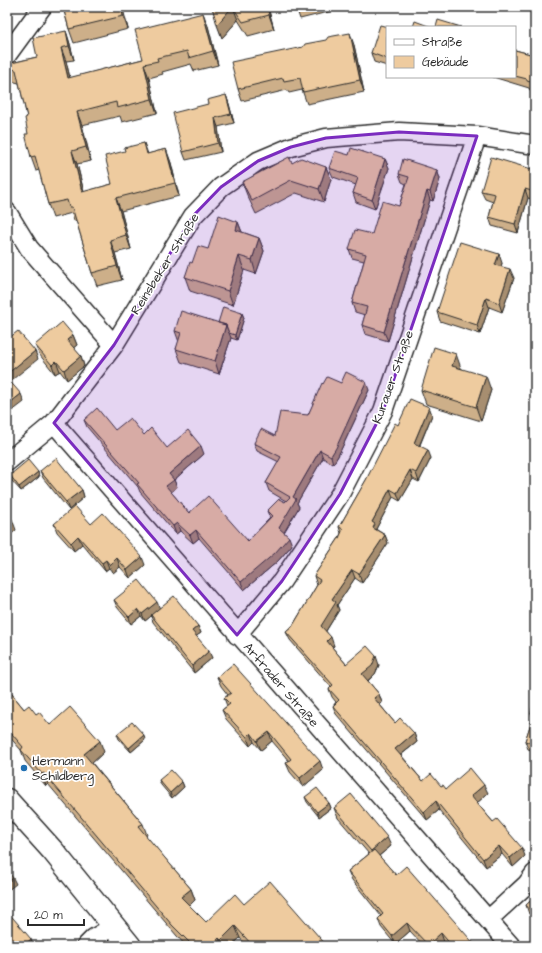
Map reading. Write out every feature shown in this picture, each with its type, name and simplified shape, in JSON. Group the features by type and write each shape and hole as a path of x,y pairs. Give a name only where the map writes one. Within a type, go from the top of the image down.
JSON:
{"main road":[{"path":"7,800 53,851 113,927 130,946"}],"street":[{"path":"7,55 42,7"},
{"name":"Reinsbeker Straße","path":"7,462 54,423 114,345 193,216 221,187 258,161 291,147 326,138 399,132 477,136 535,145"},
{"name":"Kurauer Straße","path":"237,635 282,581 336,500 383,411 477,136"},
{"path":"7,212 29,248 114,345"},
{"name":"Arfrader Straße","path":"54,423 237,635 511,946"},
{"path":"488,920 527,884 535,873"},
{"path":"86,946 94,938 113,927"}],"highlighted area":[{"path":"399,132 477,136 383,411 340,494 282,581 237,635 54,423 114,345 193,216 221,187 258,161 291,147 326,138"}],"building":[{"path":"63,7 121,7 123,16 69,29"},
{"path":"212,7 232,7 217,25"},
{"path":"233,7 267,7 269,15 243,22"},
{"path":"203,13 213,51 189,58 187,51 157,58 158,61 144,64 152,99 117,108 116,102 77,112 86,147 72,151 82,192 112,184 105,156 125,151 124,148 144,143 147,154 166,149 175,183 116,198 126,235 110,240 117,266 92,273 72,207 69,207 67,200 48,204 35,156 31,157 25,134 28,134 25,118 27,117 16,70 7,68 7,64 37,57 33,38 66,31 69,46 61,48 68,78 143,59 135,30"},
{"path":"438,20 458,26 436,26"},
{"path":"415,21 428,26 413,26"},
{"path":"380,25 386,26 386,59 371,53"},
{"path":"350,33 360,80 303,92 300,78 284,81 283,78 238,89 231,62 303,47 305,44 326,40 328,37"},
{"path":"516,50 534,55 535,51 535,83 527,81 527,79 516,76"},
{"path":"226,95 231,114 215,118 218,143 183,152 173,113 208,104 207,100"},
{"path":"351,148 385,159 372,200 353,193 358,178 329,168 335,151 349,155"},
{"path":"289,157 292,163 301,158 326,167 319,189 291,180 252,201 242,182"},
{"path":"491,157 535,170 535,192 525,189 515,224 489,217 495,194 481,191"},
{"path":"403,159 437,170 430,192 427,191 384,332 362,325 367,307 352,303 366,254 349,249 355,230 372,234 382,201 399,206 409,177 399,174"},
{"path":"219,215 238,222 236,230 259,238 252,260 239,256 228,291 185,277 198,246 208,249"},
{"path":"460,242 499,254 495,265 510,269 499,303 486,298 477,325 437,312"},
{"path":"223,307 242,313 235,335 229,333 226,325 218,323"},
{"path":"181,311 226,325 215,361 176,349 181,333 175,331"},
{"path":"62,322 73,335 67,340 81,356 64,370 56,361 52,365 35,345"},
{"path":"18,331 35,351 7,374 7,336 9,338"},
{"path":"434,347 456,354 452,366 486,376 476,407 421,390"},
{"path":"346,372 366,382 336,448 331,456 320,450 293,497 296,499 279,528 289,537 275,553 241,582 196,530 190,535 177,523 173,526 137,484 139,483 84,420 97,408 115,430 130,418 144,435 151,428 167,448 188,430 201,446 169,474 174,480 166,486 189,513 208,496 248,541 272,516 267,511 279,499 285,502 290,497 266,483 281,457 254,443 261,429 275,436 280,412 308,415 322,383 323,384 327,377 341,383"},
{"path":"7,378 21,394 7,405"},
{"path":"410,399 429,407 414,443 428,450 416,473 410,470 397,493 390,489 372,522 375,524 373,528 385,535 359,574 352,570 332,599 336,602 321,626 331,637 327,641 346,664 367,646 376,656 372,666 362,674 379,694 374,698 395,723 400,718 414,733 395,749 423,781 431,774 441,786 443,785 446,789 470,768 484,785 471,796 493,822 497,819 522,848 510,858 499,846 483,859 436,801 424,812 333,706 339,700 329,689 333,685 286,632 292,627 320,580 314,576 339,538 343,529 339,527 366,480 395,423 398,425"},
{"path":"56,458 82,490 66,502 40,471"},
{"path":"28,460 38,472 19,487 10,475"},
{"path":"75,506 91,524 103,513 142,557 127,570 117,558 110,565 106,560 102,563 78,536 71,543 54,524"},
{"path":"7,514 12,519 7,523"},
{"path":"139,580 157,602 142,614 138,609 129,617 114,600"},
{"path":"174,596 198,626 192,631 209,651 192,666 151,615"},
{"path":"233,664 320,761 300,778 286,763 291,759 269,732 257,741 251,733 247,737 222,710 230,704 224,698 231,693 217,677"},
{"path":"7,688 24,709 29,705 36,714 39,712 50,725 70,707 100,741 84,754 143,824 138,826 191,889 181,897 206,922 235,894 244,904 270,881 327,946 253,946 235,926 221,940 219,938 211,946 193,946 172,925 44,773 42,774 21,750 23,747 7,728"},
{"path":"535,697 535,744 525,741 534,714 531,713"},
{"path":"132,722 144,735 129,748 117,734"},
{"path":"171,770 182,782 170,793 159,780"},
{"path":"317,788 329,803 317,812 305,797"},
{"path":"351,794 387,837 371,851 334,808"},
{"path":"374,850 396,875 406,866 476,946 452,946 441,933 428,945 407,923 392,936 378,919 383,914 348,871"},
{"path":"7,870 13,878 7,883"},
{"path":"535,897 535,916 526,905"},
{"path":"7,911 31,939 23,946 7,946"}],"place":[{"name":"Hermann Schildberg","path":"24,768"}]}
